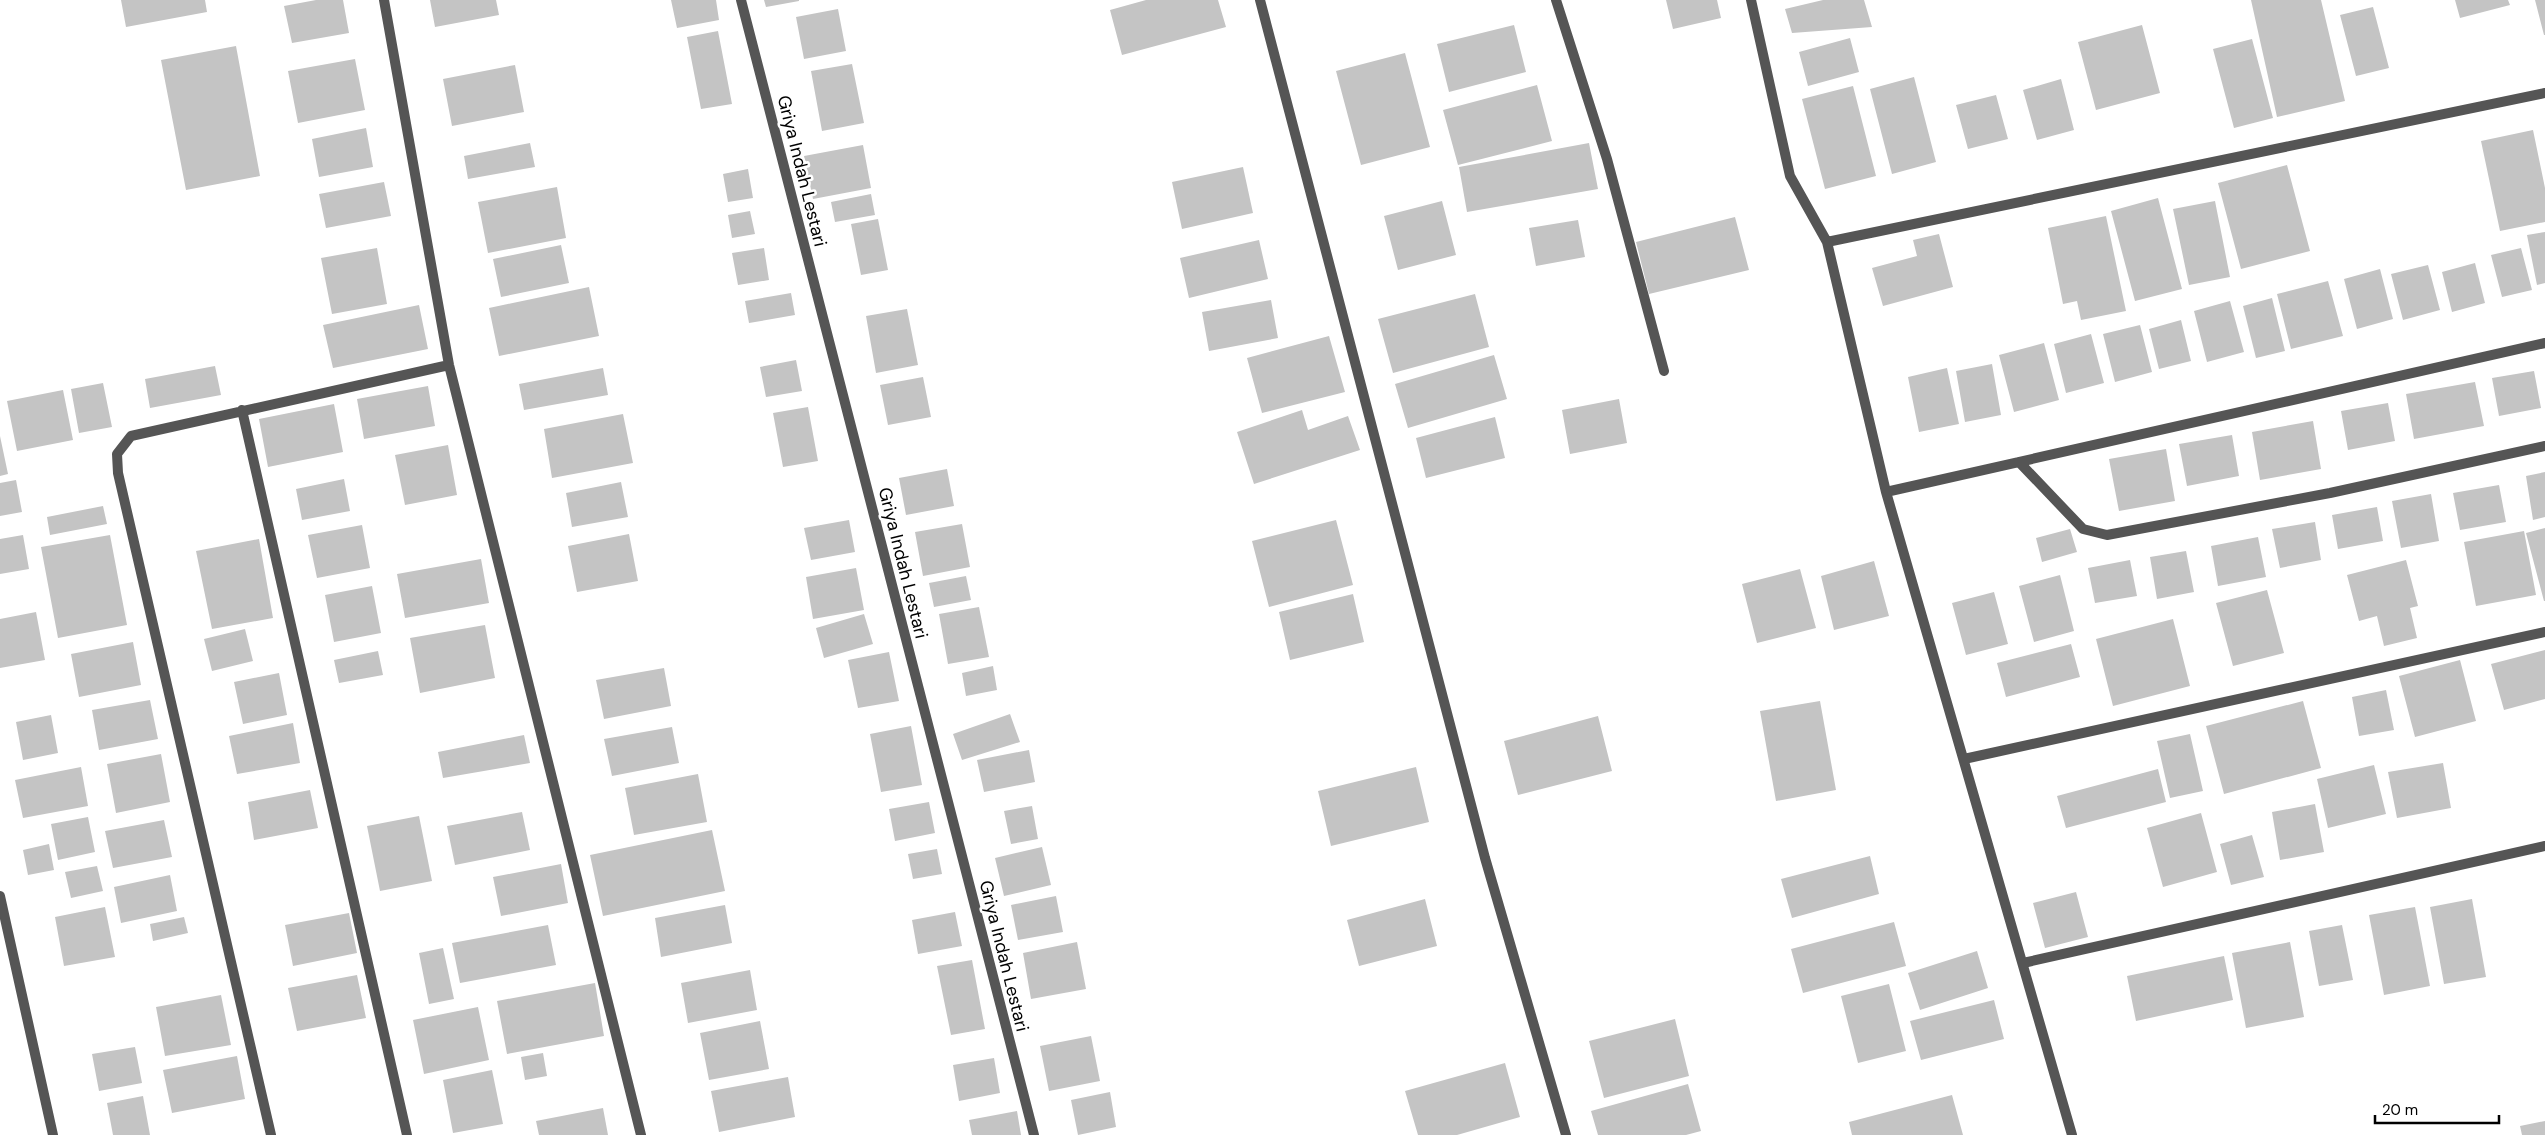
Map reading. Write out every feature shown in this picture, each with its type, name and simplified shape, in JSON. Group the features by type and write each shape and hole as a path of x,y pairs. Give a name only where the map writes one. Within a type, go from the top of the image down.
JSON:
{"street":[{"path":"384,0 449,365 641,1135"},
{"name":"Griya Indah Lestari","path":"741,0 1034,1135"},
{"path":"1260,0 1485,858 1566,1135"},
{"path":"1556,0 1607,159 1664,370"},
{"path":"1752,0 1790,176 1827,242 1886,492 2072,1135"},
{"path":"1827,242 2545,93"},
{"path":"1886,492 2545,343"},
{"path":"271,1135 118,473 117,454 131,436 449,365"},
{"path":"242,410 407,1135"},
{"path":"2019,462 2084,529 2107,535 2330,493 2545,446"},
{"path":"1964,759 2545,632"},
{"path":"2023,963 2545,846"},
{"path":"0,896 53,1135"}],"building":[{"path":"121,0 205,0 207,12 126,27"},
{"path":"316,0 343,0 349,33 292,43 284,6"},
{"path":"430,0 496,0 499,15 435,27"},
{"path":"671,0 716,0 719,20 677,28"},
{"path":"764,0 799,0 799,1 766,7"},
{"path":"1146,0 1218,0 1226,27 1122,55 1110,10"},
{"path":"1666,0 1717,0 1721,18 1673,29"},
{"path":"1823,0 1864,0 1872,27 1792,33 1785,9"},
{"path":"2251,0 2321,0 2345,101 2277,117"},
{"path":"2455,0 2508,0 2510,5 2460,18"},
{"path":"2535,0 2545,0 2545,35 2544,35"},
{"path":"2373,7 2389,68 2356,76 2340,15"},
{"path":"838,9 846,51 804,59 796,17"},
{"path":"1514,25 1526,72 1449,92 1437,44"},
{"path":"2142,25 2160,93 2096,110 2078,42"},
{"path":"718,31 732,104 701,109 687,37"},
{"path":"1850,38 1859,72 1808,86 1799,52"},
{"path":"2252,39 2273,118 2234,128 2213,49"},
{"path":"236,46 260,176 186,190 161,60"},
{"path":"1405,53 1430,147 1361,165 1336,71"},
{"path":"355,59 365,110 298,123 288,71"},
{"path":"852,64 864,123 822,131 811,71"},
{"path":"515,65 524,112 452,126 443,79"},
{"path":"1914,77 1936,162 1892,174 1870,89"},
{"path":"2061,79 2074,130 2037,140 2023,90"},
{"path":"1537,85 1552,141 1458,165 1443,110"},
{"path":"1853,86 1876,176 1825,189 1802,99"},
{"path":"1996,95 2008,139 1968,149 1956,105"},
{"path":"366,128 373,167 319,177 312,139"},
{"path":"2533,130 2545,188 2545,222 2500,231 2481,141"},
{"path":"530,143 535,167 468,179 464,156"},
{"path":"1589,143 1598,189 1467,212 1459,167"},
{"path":"863,145 871,188 813,199 804,156"},
{"path":"2287,165 2310,251 2241,269 2218,183"},
{"path":"1243,167 1253,213 1182,229 1172,182"},
{"path":"748,169 753,198 728,202 723,174"},
{"path":"384,182 391,216 326,228 319,194"},
{"path":"557,187 566,238 488,253 478,202"},
{"path":"871,194 875,215 835,222 831,202"},
{"path":"2158,198 2182,289 2135,301 2111,211"},
{"path":"1442,201 1456,255 1398,270 1384,216"},
{"path":"2215,201 2230,277 2189,285 2173,209"},
{"path":"750,211 755,234 732,238 728,215"},
{"path":"2106,216 2126,311 2081,320 2077,301 2063,304 2048,228"},
{"path":"1735,217 1749,270 1649,294 1636,242"},
{"path":"878,219 888,270 861,275 851,224"},
{"path":"1578,220 1585,257 1536,266 1529,228"},
{"path":"2545,232 2545,283 2537,285 2527,235"},
{"path":"1939,234 1953,287 1883,306 1872,268 1917,256 1913,240"},
{"path":"1259,240 1268,279 1189,298 1180,258"},
{"path":"561,245 569,283 501,297 493,259"},
{"path":"377,248 387,304 332,314 321,258"},
{"path":"764,248 769,280 738,285 732,253"},
{"path":"2521,248 2532,290 2502,297 2491,255"},
{"path":"2475,263 2485,303 2452,312 2442,272"},
{"path":"2428,265 2440,310 2403,320 2391,274"},
{"path":"2380,269 2393,319 2357,329 2344,279"},
{"path":"2328,281 2343,336 2291,349 2277,294"},
{"path":"589,287 599,336 499,356 489,308"},
{"path":"791,293 795,315 749,323 745,301"},
{"path":"1475,294 1489,347 1393,373 1378,319"},
{"path":"2272,298 2285,351 2256,358 2243,306"},
{"path":"1271,300 1278,338 1209,351 1202,312"},
{"path":"2230,301 2244,352 2207,362 2194,311"},
{"path":"419,305 428,349 333,368 323,325"},
{"path":"907,309 918,365 876,373 866,316"},
{"path":"2181,320 2191,361 2159,369 2149,329"},
{"path":"2140,325 2152,372 2115,382 2103,334"},
{"path":"2091,334 2104,383 2066,393 2054,344"},
{"path":"1329,336 1345,392 1262,413 1247,358"},
{"path":"2044,343 2059,400 2014,412 1999,355"},
{"path":"1494,355 1507,399 1408,428 1395,384"},
{"path":"796,360 802,391 766,397 760,367"},
{"path":"1992,364 2001,415 1965,422 1956,371"},
{"path":"215,366 221,395 150,408 145,379"},
{"path":"603,368 608,395 524,410 519,384"},
{"path":"1947,368 1959,424 1919,432 1908,377"},
{"path":"2534,371 2541,408 2499,416 2492,378"},
{"path":"923,377 931,417 888,425 880,385"},
{"path":"2475,382 2484,426 2414,439 2406,394"},
{"path":"103,383 112,427 79,433 71,389"},
{"path":"428,386 435,426 364,439 357,399"},
{"path":"63,390 73,440 17,451 7,401"},
{"path":"1619,399 1627,443 1570,454 1562,410"},
{"path":"2388,403 2395,441 2348,450 2341,411"},
{"path":"334,404 343,452 268,467 259,419"},
{"path":"808,407 818,461 783,467 773,413"},
{"path":"1302,410 1308,430 1348,416 1360,450 1254,484 1237,432"},
{"path":"623,414 633,463 552,478 544,429"},
{"path":"1495,417 1505,458 1426,478 1416,438"},
{"path":"2313,421 2321,469 2260,480 2252,432"},
{"path":"2232,435 2239,476 2187,486 2179,444"},
{"path":"0,436 8,474 0,476"},
{"path":"448,445 457,495 405,505 395,455"},
{"path":"2166,449 2175,501 2119,511 2109,459"},
{"path":"947,469 954,506 906,515 899,478"},
{"path":"2545,472 2545,517 2533,520 2526,476"},
{"path":"344,479 350,511 302,520 296,489"},
{"path":"16,480 22,512 0,516 0,483"},
{"path":"621,482 628,517 572,527 566,493"},
{"path":"2499,485 2506,522 2460,530 2453,493"},
{"path":"2431,494 2439,541 2401,548 2392,501"},
{"path":"103,506 107,524 50,535 47,517"},
{"path":"2377,507 2383,541 2338,549 2332,515"},
{"path":"849,520 855,552 811,560 804,528"},
{"path":"1336,520 1353,585 1269,607 1252,541"},
{"path":"2315,522 2321,560 2280,568 2272,529"},
{"path":"962,524 970,567 923,576 915,532"},
{"path":"362,525 370,568 317,578 308,535"},
{"path":"2545,528 2545,601 2544,601 2526,533"},
{"path":"2070,529 2077,552 2042,562 2036,538"},
{"path":"2524,531 2536,595 2476,606 2464,542"},
{"path":"629,534 638,581 577,592 568,546"},
{"path":"23,535 29,569 0,574 0,539"},
{"path":"110,535 127,625 58,638 41,547"},
{"path":"2258,537 2266,577 2218,586 2211,546"},
{"path":"259,539 273,618 212,629 196,551"},
{"path":"2186,551 2194,592 2157,599 2150,557"},
{"path":"481,559 489,603 405,618 397,574"},
{"path":"2130,560 2137,596 2095,603 2088,568"},
{"path":"2406,560 2418,606 2410,608 2417,638 2384,646 2377,616 2359,621 2347,575"},
{"path":"1874,561 1889,616 1834,630 1821,576"},
{"path":"856,568 864,610 813,619 806,577"},
{"path":"1800,569 1816,628 1757,643 1742,584"},
{"path":"2060,575 2074,631 2034,642 2019,586"},
{"path":"966,576 971,600 934,607 929,583"},
{"path":"372,586 381,633 334,642 325,595"},
{"path":"2267,590 2284,653 2233,666 2216,603"},
{"path":"1994,592 2008,644 1966,655 1952,603"},
{"path":"1353,594 1364,642 1290,660 1279,612"},
{"path":"979,607 989,657 948,664 939,614"},
{"path":"36,612 45,660 0,668 0,619"},
{"path":"864,614 873,644 824,658 816,628"},
{"path":"2173,619 2190,686 2113,706 2096,639"},
{"path":"485,625 495,678 420,693 410,638"},
{"path":"245,629 253,661 212,671 204,639"},
{"path":"133,642 141,685 79,697 71,654"},
{"path":"2071,644 2080,677 2006,697 1997,663"},
{"path":"2545,650 2545,699 2504,710 2491,664"},
{"path":"378,651 383,675 339,683 334,660"},
{"path":"889,652 899,701 858,708 848,660"},
{"path":"2460,660 2476,721 2415,737 2399,676"},
{"path":"993,666 997,690 966,696 962,673"},
{"path":"664,668 671,706 604,719 596,680"},
{"path":"279,673 287,715 243,724 234,682"},
{"path":"2386,690 2394,730 2359,736 2352,697"},
{"path":"150,700 158,739 99,750 92,710"},
{"path":"1820,701 1836,790 1776,801 1760,711"},
{"path":"2303,701 2321,768 2224,794 2206,726"},
{"path":"1010,714 1020,742 962,760 953,734"},
{"path":"51,715 58,753 23,760 16,722"},
{"path":"1598,716 1612,771 1518,795 1504,741"},
{"path":"293,723 300,763 237,774 229,736"},
{"path":"911,726 922,785 881,792 870,734"},
{"path":"672,727 679,763 612,776 604,739"},
{"path":"2190,734 2203,791 2170,798 2157,741"},
{"path":"524,735 530,763 443,778 438,752"},
{"path":"1029,750 1035,782 984,792 977,760"},
{"path":"161,754 170,802 116,813 107,764"},
{"path":"2443,763 2451,808 2397,818 2388,772"},
{"path":"2374,765 2386,814 2328,828 2317,779"},
{"path":"81,767 88,806 23,818 15,780"},
{"path":"1416,767 1429,822 1331,846 1318,791"},
{"path":"2158,769 2166,802 2066,828 2057,796"},
{"path":"698,774 707,822 634,835 625,788"},
{"path":"310,790 318,828 254,840 248,802"},
{"path":"929,802 935,833 895,841 889,809"},
{"path":"2315,804 2324,852 2280,860 2272,812"},
{"path":"1032,806 1038,839 1011,844 1004,811"},
{"path":"522,812 530,850 455,865 447,826"},
{"path":"2201,813 2217,872 2163,887 2147,828"},
{"path":"419,816 432,881 380,891 367,826"},
{"path":"88,817 95,852 58,860 51,824"},
{"path":"164,820 172,857 113,868 105,831"},
{"path":"712,830 725,891 603,916 590,855"},
{"path":"2252,835 2264,877 2231,885 2220,844"},
{"path":"49,844 54,870 28,875 23,850"},
{"path":"1042,847 1051,885 1004,896 995,858"},
{"path":"937,849 942,874 913,879 908,854"},
{"path":"1870,856 1879,894 1792,918 1781,879"},
{"path":"561,864 568,903 501,916 493,877"},
{"path":"97,866 103,891 71,898 65,872"},
{"path":"170,875 177,911 121,923 114,887"},
{"path":"2076,892 2088,937 2045,948 2033,903"},
{"path":"1056,896 1063,932 1018,940 1011,905"},
{"path":"1425,899 1437,946 1359,966 1347,920"},
{"path":"2472,899 2486,977 2444,984 2430,907"},
{"path":"725,905 732,943 661,957 655,918"},
{"path":"105,907 115,957 64,966 55,917"},
{"path":"2415,907 2430,986 2384,995 2369,915"},
{"path":"955,912 962,946 918,954 912,920"},
{"path":"349,913 357,953 293,966 285,925"},
{"path":"184,917 188,933 153,941 150,924"},
{"path":"1894,922 1906,966 1803,993 1791,949"},
{"path":"548,925 556,965 460,983 452,943"},
{"path":"2342,925 2353,980 2319,986 2309,931"},
{"path":"1077,942 1086,989 1031,999 1023,953"},
{"path":"2290,942 2304,1017 2246,1028 2232,953"},
{"path":"443,948 454,999 429,1004 419,953"},
{"path":"1977,951 1988,988 1920,1010 1908,973"},
{"path":"2224,956 2233,1000 2136,1021 2127,976"},
{"path":"972,960 985,1029 951,1035 937,966"},
{"path":"750,970 757,1010 688,1023 681,983"},
{"path":"357,975 366,1018 297,1031 288,988"},
{"path":"595,983 604,1036 507,1054 497,1001"},
{"path":"1889,984 1906,1051 1858,1063 1841,996"},
{"path":"221,995 231,1045 165,1056 156,1007"},
{"path":"1994,1000 2004,1039 1921,1060 1910,1021"},
{"path":"478,1007 489,1060 424,1074 413,1020"},
{"path":"1675,1019 1689,1076 1604,1098 1589,1041"},
{"path":"760,1021 769,1069 709,1080 700,1033"},
{"path":"1091,1036 1100,1081 1049,1091 1040,1046"},
{"path":"135,1047 142,1083 99,1091 92,1054"},
{"path":"543,1053 547,1076 525,1080 521,1057"},
{"path":"237,1056 245,1099 172,1113 163,1070"},
{"path":"994,1058 1000,1093 959,1101 953,1065"},
{"path":"1505,1063 1520,1117 1457,1135 1418,1135 1405,1091"},
{"path":"492,1070 503,1124 453,1133 443,1080"},
{"path":"788,1077 795,1117 719,1132 711,1091"},
{"path":"1688,1084 1701,1131 1686,1135 1598,1135 1591,1111"},
{"path":"1110,1092 1116,1127 1078,1135 1071,1100"},
{"path":"1952,1095 1963,1135 1852,1135 1849,1122"},
{"path":"143,1096 150,1135 113,1135 107,1103"},
{"path":"603,1108 608,1135 539,1135 536,1121"},
{"path":"1017,1111 1021,1135 972,1135 969,1120"},
{"path":"2545,1121 2545,1135 2522,1135 2520,1126"}]}
